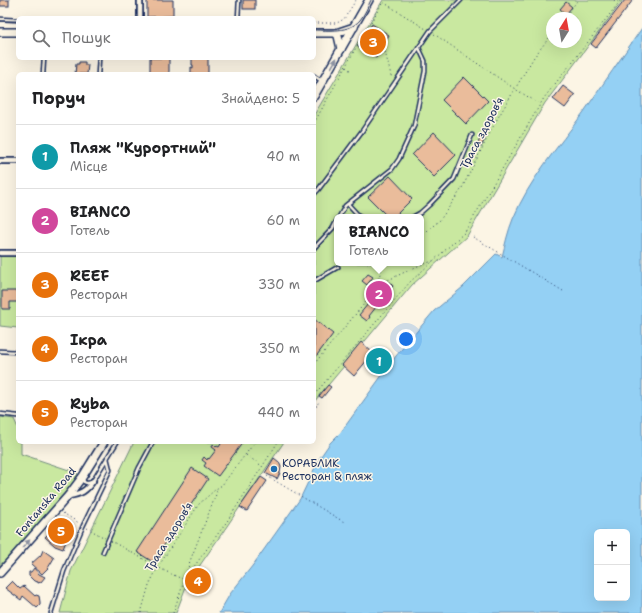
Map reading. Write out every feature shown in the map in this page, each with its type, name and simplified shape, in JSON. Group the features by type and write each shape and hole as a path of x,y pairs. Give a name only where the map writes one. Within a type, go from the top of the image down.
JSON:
{"main road":[{"path":"316,93 369,0"},
{"path":"316,33 336,33 354,27"},
{"path":"0,32 16,32"},
{"path":"336,33 341,50"},
{"name":"Fontanska Road","path":"0,573 68,496 103,444"}],"street":[{"path":"140,0 140,16"},
{"path":"0,161 16,161"},
{"path":"0,253 16,253"},
{"path":"68,496 83,492 93,481"}],"lane":[{"path":"238,16 239,0"},
{"path":"316,192 362,131 430,31 461,0"},
{"path":"0,19 16,20"},
{"path":"340,214 348,204 392,170 399,159 414,126 425,71 424,61 419,47"},
{"path":"43,72 44,60"},
{"path":"98,72 99,60"},
{"path":"316,77 323,81"},
{"path":"418,214 454,179 472,135"},
{"path":"348,204 357,214"},
{"path":"316,246 334,226"},
{"path":"316,280 338,267"},
{"path":"0,351 16,352"},
{"path":"0,414 16,416"},
{"path":"82,476 84,482 90,483 93,481 116,444"},
{"path":"104,552 139,468 152,444"},
{"path":"51,613 64,571 83,526 110,470 107,458"}],"path":[{"path":"316,23 337,23 344,19 356,0"},
{"path":"569,12 578,0"},
{"path":"614,0 618,3"},
{"path":"316,393 410,282 465,232 544,98 621,0"},
{"path":"316,120 345,66 383,2 430,31 515,89 540,104"},
{"name":"Траса здоров’я","path":"424,233 440,220 461,190 496,121 534,57 546,42"},
{"path":"385,52 394,84"},
{"path":"345,66 352,71"},
{"path":"473,237 563,291"},
{"path":"424,264 434,261"},
{"path":"375,291 383,266"},
{"path":"316,362 375,291 386,281 418,266"},
{"path":"317,406 319,402 320,403"},
{"name":"Траса здоров’я","path":"141,613 149,585 158,567 199,504 222,485 254,444"},
{"path":"185,579 228,520 277,444"},
{"path":"246,455 262,466"},
{"path":"267,476 344,522"},
{"path":"173,613 190,561 217,492 216,489"},
{"path":"57,508 83,526"},
{"path":"135,554 180,578 185,579"}],"green space":[{"path":"383,0 623,0 545,103 467,236 412,285 316,400 316,112"},
{"path":"0,256 16,256 16,328 0,326"},
{"path":"0,417 14,419 16,424 16,444 21,444 21,454 78,473 74,482 0,566"},
{"path":"133,444 283,444 187,584 176,613 60,613 71,571"}],"water":[{"path":"642,28 642,613 219,613 230,594 253,565 300,499 319,459 330,443 341,432 396,356 434,311 463,287 496,254 502,257 511,224 527,191"}],"building":[{"path":"0,0 9,0 9,6 0,6"},
{"path":"147,0 173,0 173,16 147,16"},
{"path":"243,0 255,0 255,9 243,9"},
{"path":"625,0 633,0 596,48 591,44"},
{"path":"566,2 572,7 568,12 564,12 560,9"},
{"path":"372,24 389,35 376,58 358,47"},
{"path":"150,60 169,60 169,72 150,72"},
{"path":"192,60 208,60 208,72 191,72 191,67 193,68"},
{"path":"79,62 85,62 85,65 88,65 87,72 75,72 76,64 79,64"},
{"path":"464,77 488,101 466,124 442,100"},
{"path":"563,86 575,95 565,108 553,99"},
{"path":"434,132 456,155 434,177 412,155"},
{"path":"481,137 485,139 481,147 477,145"},
{"path":"390,176 412,199 397,214 385,214 368,197"},
{"path":"368,274 373,277 367,285 362,281"},
{"path":"389,282 393,286 369,316 370,317 367,321 359,315 382,287"},
{"path":"2,291 16,291 16,302 10,302 10,309 2,309"},
{"path":"316,321 333,334 316,356"},
{"path":"361,342 373,353 354,376 342,365"},
{"path":"328,385 331,387 322,398 319,396"},
{"path":"213,444 216,447 219,447 221,444 242,444 218,476 204,466 206,463 202,460 204,457 207,460 208,458 209,459 216,450 212,447"},
{"name":"КОРАБЛИК Ресторан & пляж","path":"274,458 279,462 281,467 277,479 265,473"},
{"path":"192,468 208,479 153,562 137,552"},
{"path":"261,477 267,481 247,511 240,507"},
{"path":"64,520 72,525 63,549 55,546 45,537"},
{"path":"43,550 54,558 42,574 31,564 41,555"},
{"path":"34,568 39,574 45,577 41,582 38,583 34,581 29,576 29,572 31,572"},
{"path":"198,569 210,578 201,589 189,580"},
{"path":"12,581 20,589 24,586 35,596 39,596 40,605 37,608 23,596 21,600 5,588"}],"tram line":[{"path":"316,30 338,30 350,27 360,20 371,0"},
{"path":"0,21 16,21"}],"place":[{"name":"REEF","path":"373,42"},
{"name":"BIANCO","path":"379,294"},
{"name":"Пляж \"Курортний\"","path":"379,361"},
{"name":"КОРАБЛИК Ресторан & пляж","path":"274,469"},
{"name":"Ryba","path":"61,531"},
{"name":"Ікра","path":"198,581"}]}
